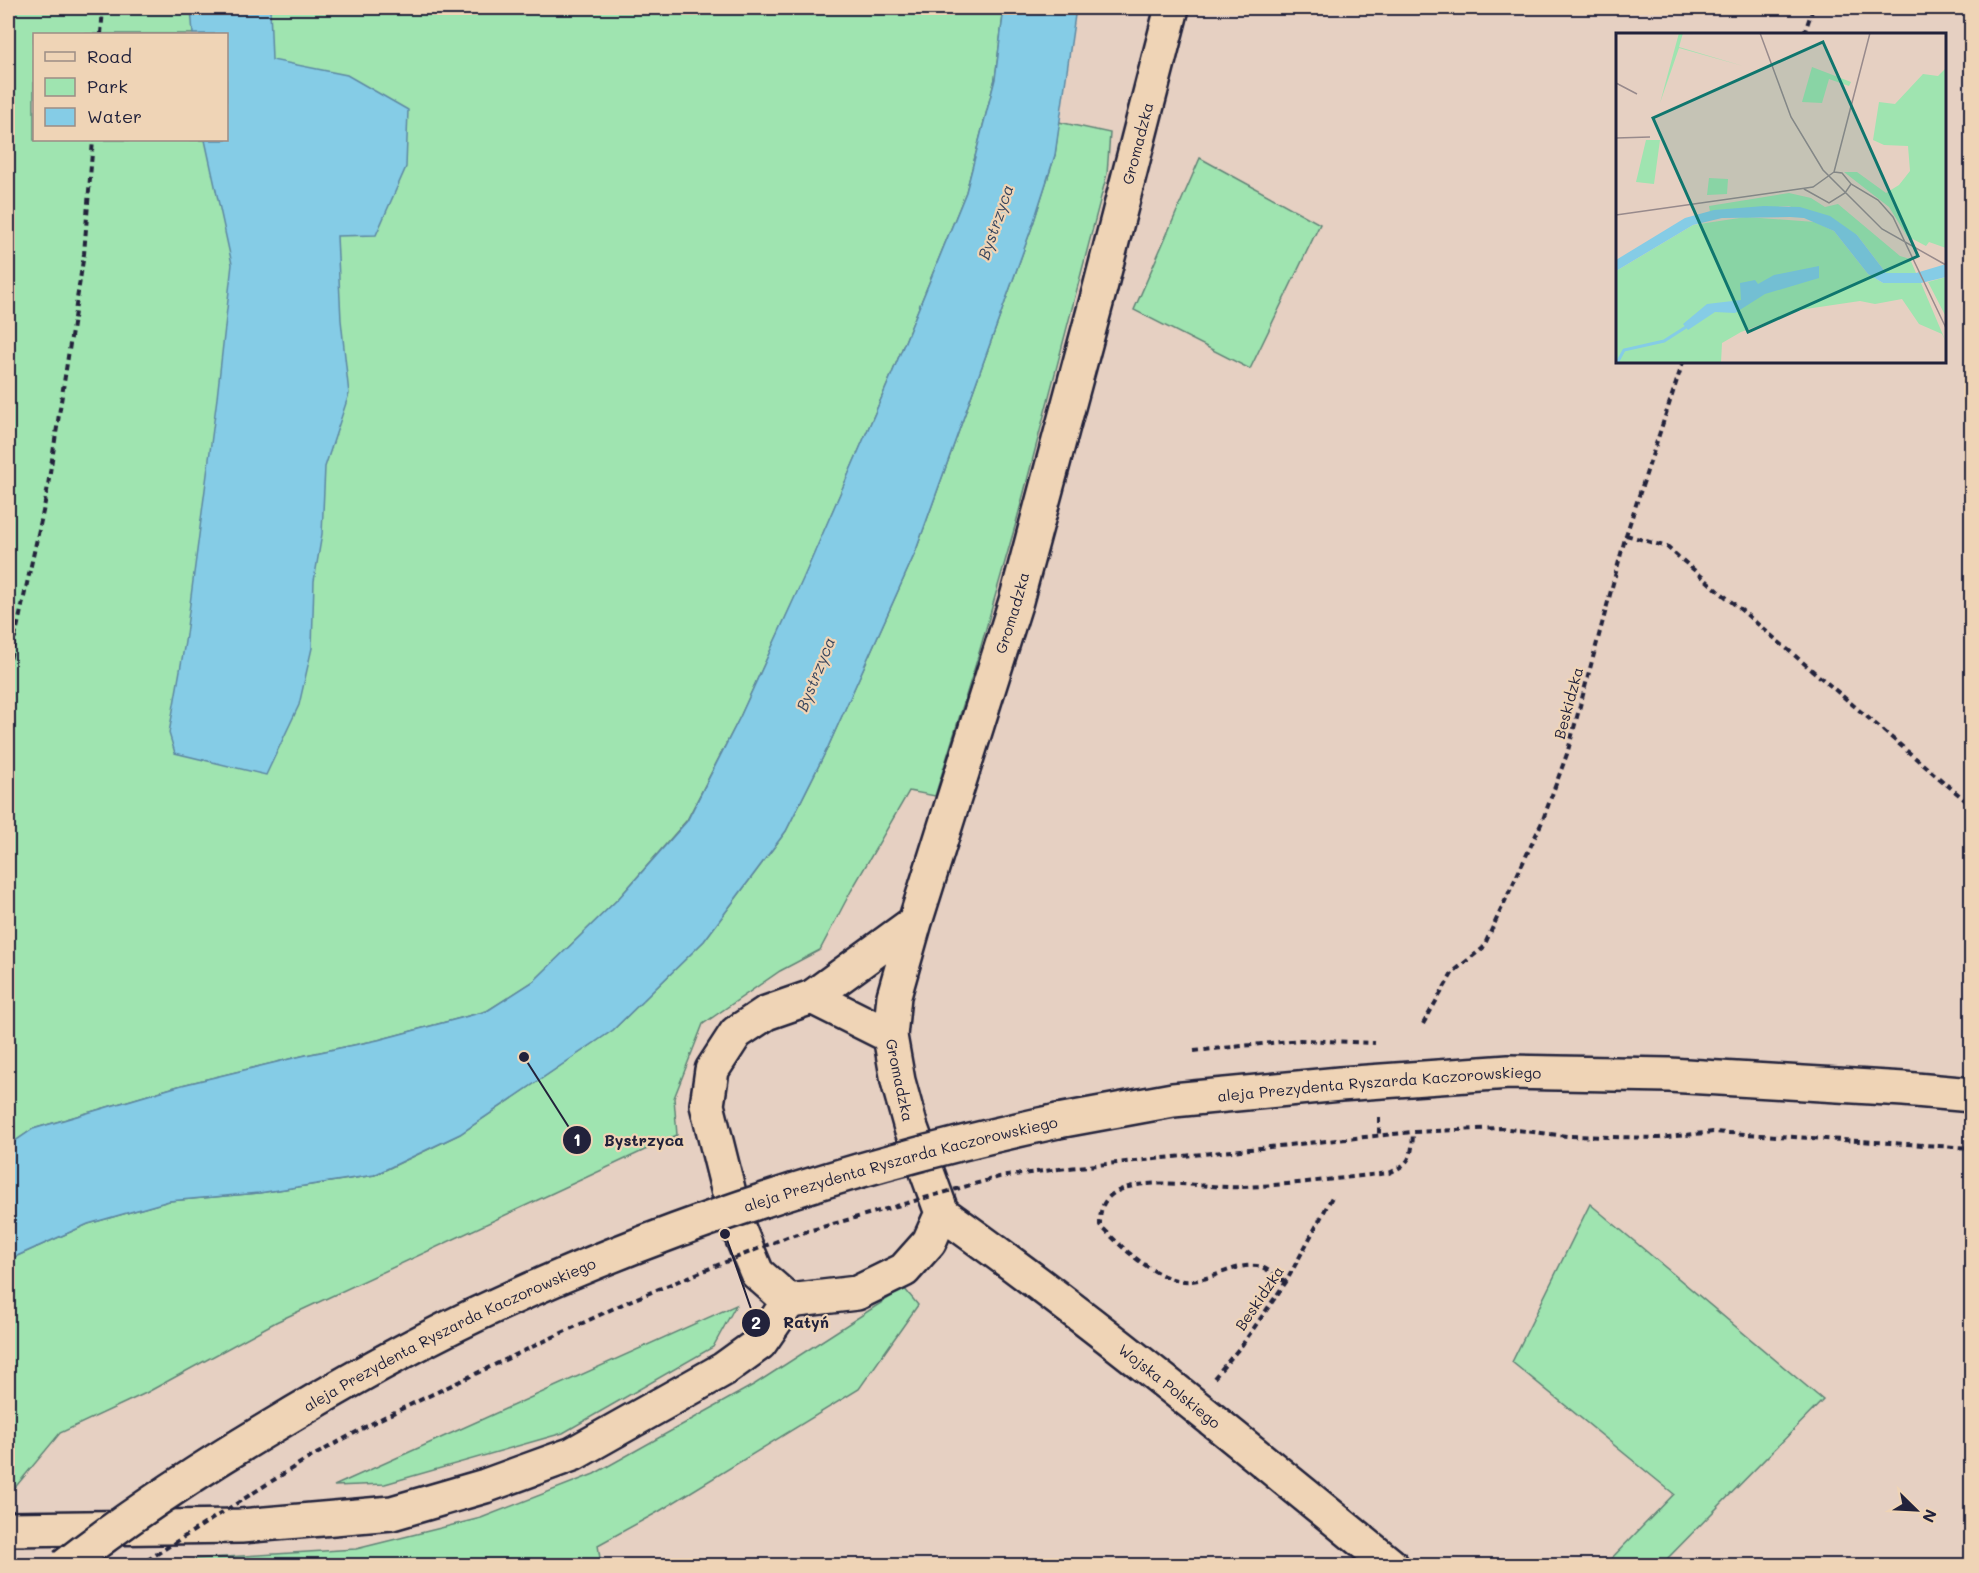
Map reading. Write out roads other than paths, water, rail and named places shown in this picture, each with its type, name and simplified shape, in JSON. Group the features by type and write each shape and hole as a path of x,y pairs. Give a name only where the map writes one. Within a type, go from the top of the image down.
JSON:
{"street":[{"name":"Gromadzka","path":"942,1213 911,1128 898,1081 890,1036 894,996 1016,601 1172,8"},
{"path":"915,922 812,997 766,1013 736,1033 712,1070 707,1105 737,1225 757,1273 789,1301 857,1293 904,1270 929,1242 942,1213"},
{"path":"812,997 890,1036"},
{"name":"aleja Prezydenta Ryszarda Kaczorowskiego","path":"64,1566 101,1537 188,1478 339,1386 484,1311 576,1270 681,1228 747,1205 891,1161 987,1136 1173,1100 1340,1084 1509,1072 1669,1075 1971,1095"},
{"name":"Wojska Polskiego","path":"942,1213 1031,1277 1193,1404 1392,1566"},
{"path":"8,1529 241,1526 392,1514 485,1486 573,1454 724,1369 760,1343 789,1301"}],"water":[{"path":"191,8 270,8 272,60 347,75 408,110 406,167 376,235 337,236 341,320 349,394 325,467 322,534 314,581 312,648 299,705 266,775 175,753 169,733 185,642 232,264 205,141 228,141 228,33 193,33"},
{"path":"1004,8 1076,8 1055,155 1033,224 915,553 828,747 786,831 704,941 613,1030 460,1134 374,1175 259,1193 169,1201 88,1224 8,1260 8,1146 33,1129 182,1085 378,1040 487,1011 534,981 619,898 687,821 740,717 803,579 891,376 966,192 995,79"}],"place":[{"name":"Bystrzyca","path":"524,1057"},
{"name":"Ratyń","path":"725,1234"}]}
